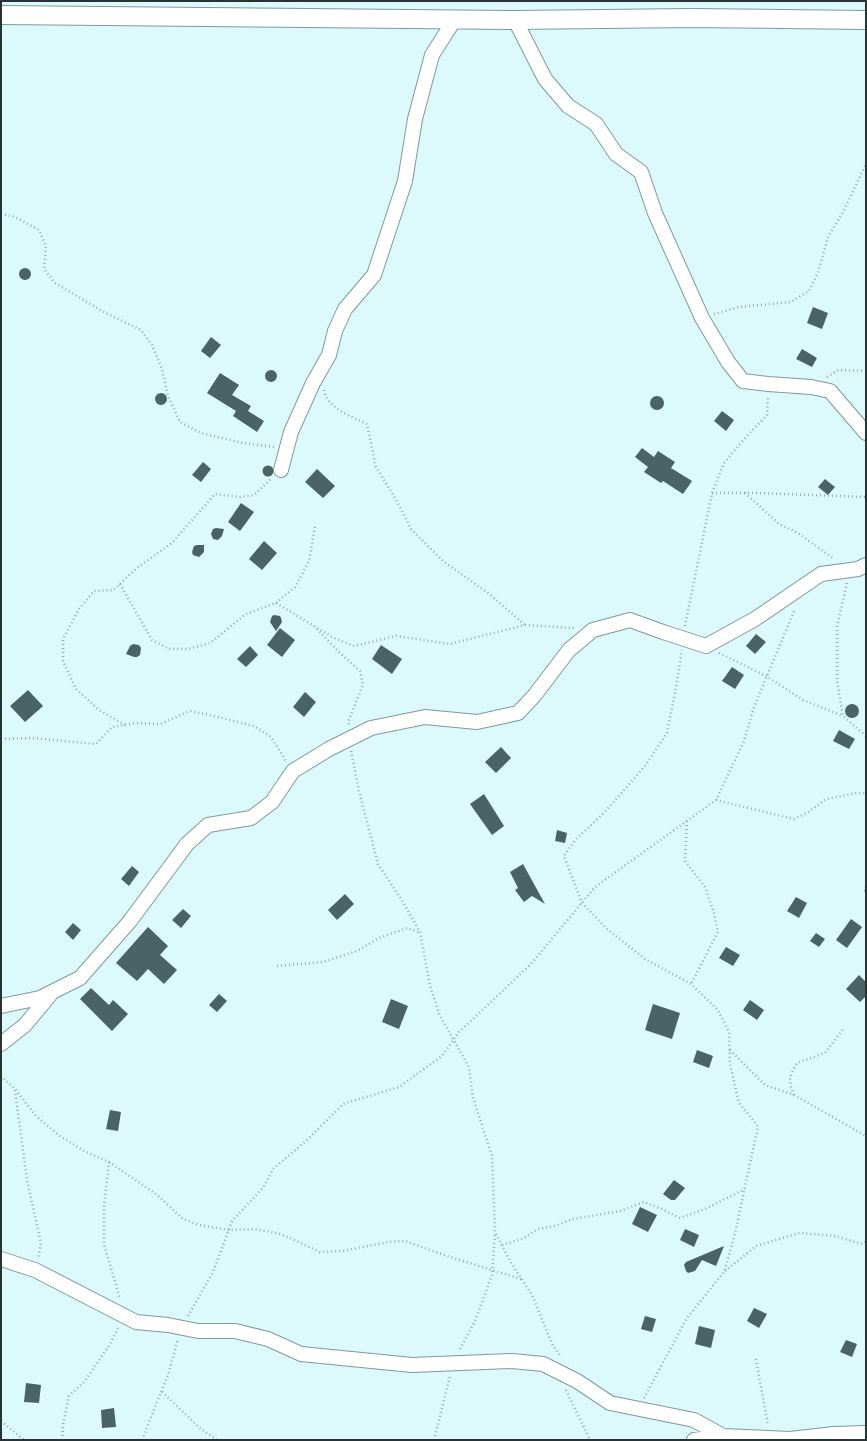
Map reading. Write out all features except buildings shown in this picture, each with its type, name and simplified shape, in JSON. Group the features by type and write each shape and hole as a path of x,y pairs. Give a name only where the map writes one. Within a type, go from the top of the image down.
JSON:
{"main road":[{"path":"1,15 515,20 690,18 866,20"}],"street":[{"path":"281,470 291,432 329,355 335,331 345,309 374,275 405,181 415,119 432,55 455,19"},
{"path":"515,20 545,79 568,106 596,124 616,154 641,172 655,213 702,318 728,362 743,381 811,387 830,391 866,433"},
{"path":"1,1006 40,998 80,978 130,921 186,844 208,825 251,818 272,802 293,771 329,749 372,728 425,717 477,722 518,713 534,696 569,650 593,630 630,620 706,646 755,619 821,574 858,569 866,565"},
{"path":"1,1044 25,1025 51,993"},
{"path":"1,1259 35,1270 136,1322 168,1325 198,1331 234,1332 268,1339 302,1354 412,1365 512,1361 543,1364 577,1381 610,1403 694,1420 723,1436"},
{"path":"694,1440 723,1436 790,1439 834,1434 866,1433"}],"path":[{"path":"702,318 739,307 790,302 809,291 818,273 828,237 843,212 866,164"},
{"path":"1,214 15,217 39,230 46,246 44,269 55,283 104,312 141,330 152,345 162,369 168,396 180,422 202,433 236,442 286,449"},
{"path":"321,369 325,395 338,410 367,424 376,466 398,503 411,529 443,561 488,593 525,625"},
{"path":"811,387 838,370 866,371"},
{"path":"724,1272 734,1238 758,1126 739,1103 730,1064 729,1032 718,1010 691,984 645,959 606,929 582,903 564,856 575,840 603,814 645,766 667,733 676,688 683,638 712,493 724,463 767,415 768,384"},
{"path":"125,725 99,710 76,689 63,661 62,638 79,610 94,591 113,590 136,568 172,543 215,494 240,497 254,495 281,470"},
{"path":"712,493 866,497"},
{"path":"745,493 780,524 798,533 850,570 837,627 837,681 843,716"},
{"path":"120,584 152,640 169,649 188,649 210,643 246,614 276,603 295,587 309,561 315,526"},
{"path":"142,1440 169,1372 181,1327 214,1272 232,1221 263,1188 273,1168 307,1140 342,1104 399,1087 442,1056 459,1032 531,964 595,887 716,800 744,741 754,707 766,676 806,584"},
{"path":"276,603 334,638 354,646 396,636 450,644 525,625 593,630"},
{"path":"314,626 360,671 363,685 348,722 349,739 359,791 378,864 403,902 420,932 430,986 440,1016 469,1067 473,1098 492,1156 495,1232 492,1275 475,1321 453,1363 434,1440"},
{"path":"706,646 766,676 803,700 843,716 866,736"},
{"path":"1,740 32,738 96,744 112,727 136,723 160,724 190,712 214,716 254,726 271,737 293,771"},
{"path":"716,800 794,819 807,813 826,799 857,793 866,793"},
{"path":"687,821 685,861 705,887 714,913 718,932 691,984"},
{"path":"866,887 864,890 866,891"},
{"path":"277,966 323,962 357,951 379,938 407,928 420,932"},
{"path":"794,1095 789,1083 790,1075 797,1063 824,1053 844,1028"},
{"path":"730,1050 765,1085 794,1095 866,1136"},
{"path":"1,1076 15,1089 36,1116 60,1136 109,1162 156,1194 183,1219 199,1225 228,1230 255,1229 281,1234 320,1252 343,1251 388,1242 405,1241 522,1279"},
{"path":"15,1089 27,1180 41,1243 35,1270"},
{"path":"502,1245 522,1239 538,1229 555,1226 573,1219 620,1211 644,1202 680,1218 705,1210 745,1189"},
{"path":"495,1232 532,1295 552,1344 577,1381"},
{"path":"638,1409 687,1318 724,1272 756,1246 799,1233 835,1236 862,1244 866,1242"},
{"path":"756,1359 770,1438"},
{"path":"558,1371 569,1398 590,1440"},
{"path":"162,1392 201,1429 217,1440"},
{"path":"1,1421 24,1440"}]}
